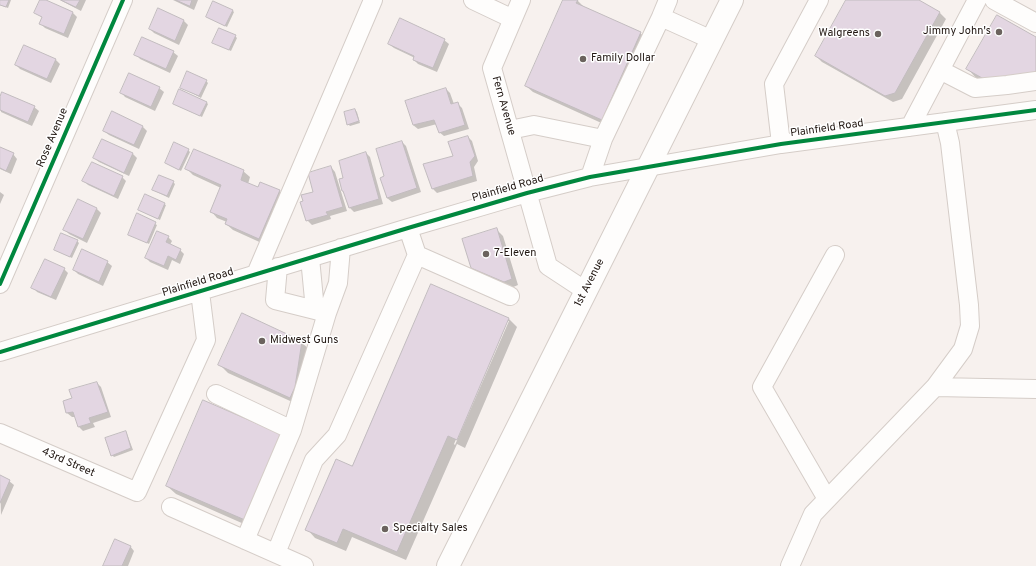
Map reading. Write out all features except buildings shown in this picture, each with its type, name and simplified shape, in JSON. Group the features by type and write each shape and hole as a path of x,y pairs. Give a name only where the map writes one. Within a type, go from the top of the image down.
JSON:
{"main road":[{"name":"1st Avenue","path":"448,566 732,0"}],"street":[{"name":"Rose Avenue","path":"0,284 123,0"},
{"path":"256,274 373,0"},
{"path":"473,0 513,19"},
{"name":"Fern Avenue","path":"521,0 492,68 548,266 586,291"},
{"path":"781,144 774,84 819,0"},
{"path":"910,127 977,0"},
{"path":"994,0 1036,23"},
{"path":"590,177 603,139 665,4 712,40"},
{"path":"940,70 975,88 1036,81"},
{"name":"Plainfield Road","path":"0,352 408,228 527,193 590,177 781,144 1036,110"},
{"path":"790,566 813,514 935,387 963,349 970,326 969,305 950,143 945,122"},
{"path":"510,130 534,125 603,139"},
{"path":"276,554 314,460 337,435 417,255 408,228"},
{"path":"245,540 292,430 321,311 338,284 341,248"},
{"path":"417,255 510,296"},
{"path":"827,499 762,387 835,255"},
{"path":"310,258 321,311"},
{"path":"278,268 275,300 321,311"},
{"name":"43rd Street","path":"0,433 137,492 206,340 200,292"},
{"path":"935,387 1036,389"},
{"path":"216,394 292,430"},
{"path":"171,507 304,566"}],"cycle path":[{"path":"0,284 123,0"},
{"path":"0,352 408,228 527,193 590,177 781,144 1036,110"}],"place":[{"name":"Jimmy John's","path":"999,32"},
{"name":"Walgreens","path":"878,34"},
{"name":"Family Dollar","path":"583,59"},
{"name":"7-Eleven","path":"486,254"},
{"name":"Midwest Guns","path":"262,341"},
{"name":"Specialty Sales","path":"385,529"}]}
